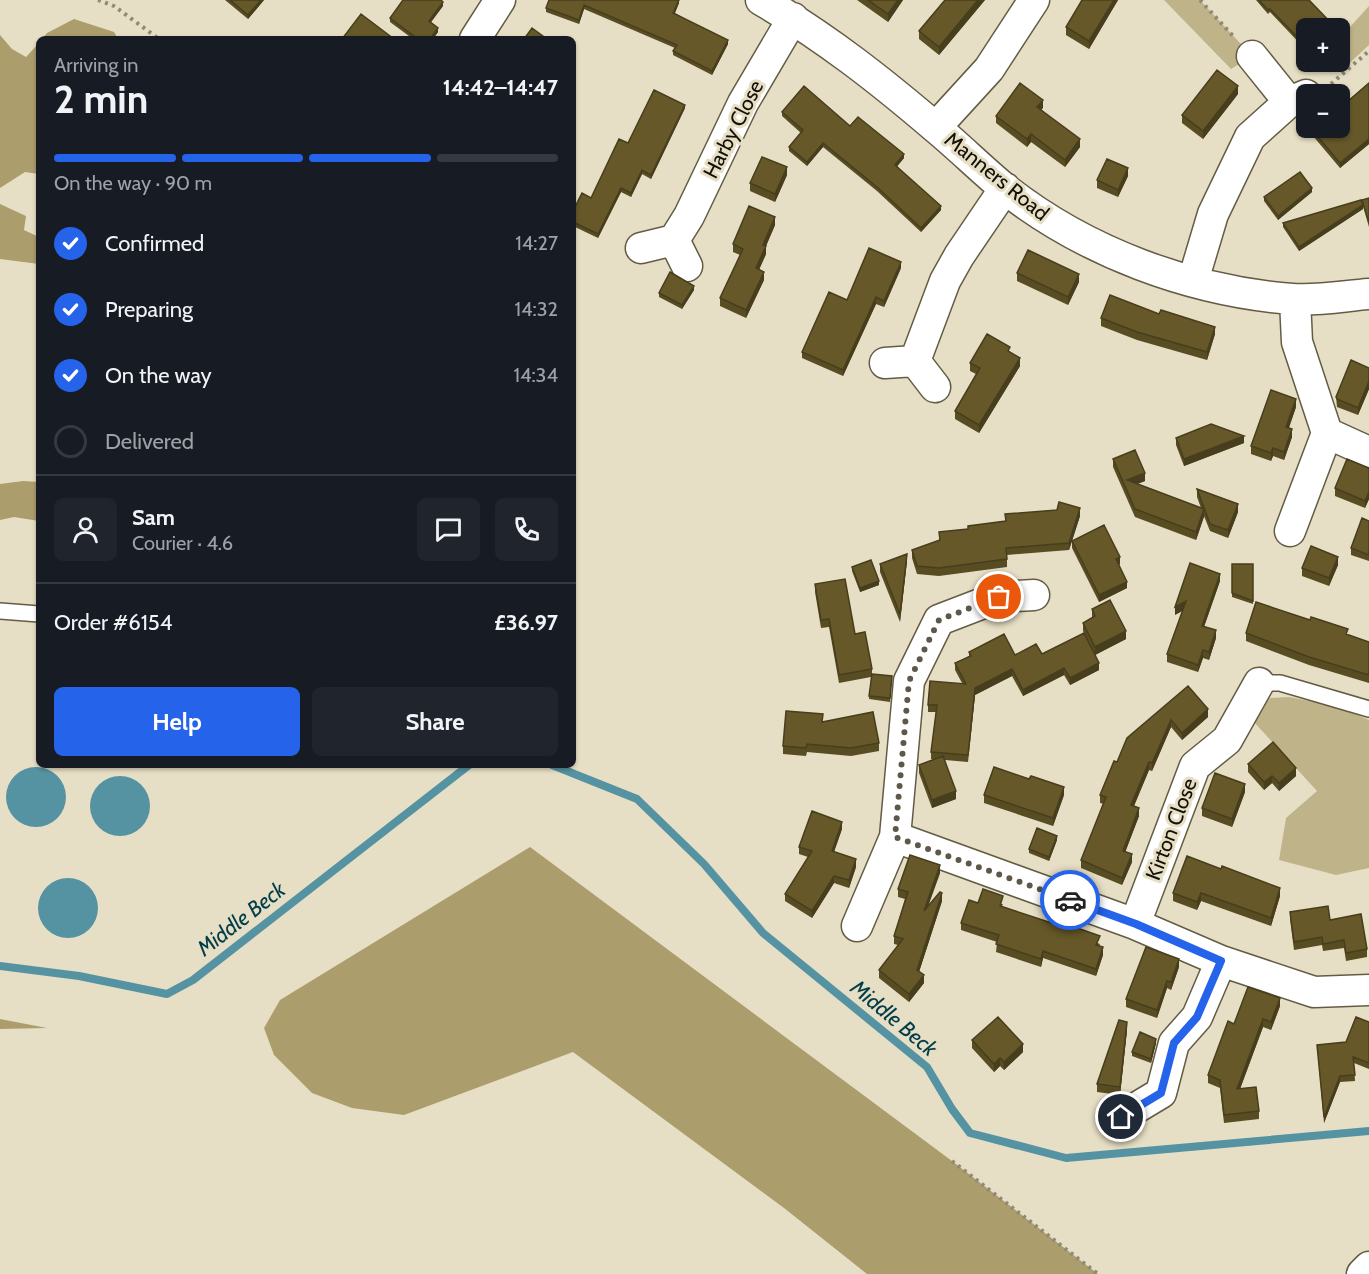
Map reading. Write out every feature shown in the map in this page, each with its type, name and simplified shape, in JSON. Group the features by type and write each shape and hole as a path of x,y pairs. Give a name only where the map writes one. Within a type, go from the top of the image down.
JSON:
{"street":[{"path":"477,36 500,0"},
{"name":"Manners Road","path":"760,0 793,18 846,55 936,127 1005,188 1060,227 1125,259 1193,281 1244,294 1295,300 1369,294"},
{"path":"936,127 989,69 1034,0"},
{"name":"Harby Close","path":"641,248 681,253 689,216 743,103 793,18"},
{"path":"1252,56 1296,86"},
{"path":"1193,281 1213,214 1250,137 1296,103"},
{"path":"915,361 945,281 958,256 1005,188"},
{"path":"1290,531 1327,433 1297,342 1295,300"},
{"path":"885,363 915,361"},
{"path":"915,361 935,387"},
{"path":"1327,433 1369,452"},
{"path":"857,926 895,837 909,681 939,620 999,597 1034,595"},
{"name":"Kirton Close","path":"1136,924 1195,766 1227,740 1259,683"},
{"path":"895,837 1136,924 1221,961 1314,992 1369,990"},
{"path":"1121,1117 1161,1093 1174,1043 1197,1017 1221,961"},
{"path":"1362,1274 1369,1268"}],"lane":[{"path":"0,611 36,614"},
{"path":"1259,683 1280,683 1369,709"}],"path":[{"path":"98,0 114,6 155,36"},
{"path":"1200,0 1252,56"},
{"path":"1322,84 1369,51"},
{"path":"952,1161 1098,1274"}],"shaded area":[{"path":"1164,0 1200,0 1252,56 1231,69"},
{"path":"1369,6 1369,45 1350,63 1350,27"},
{"path":"74,19 114,32 116,36 44,36"},
{"path":"0,35 12,49 26,57 36,46 36,174 25,172 0,188"},
{"path":"0,204 26,216 24,230 36,236 36,264 0,259"},
{"path":"36,482 36,521 14,517 0,520 0,484"},
{"path":"1289,697 1330,706 1369,720 1369,868 1336,875 1279,860 1286,818 1317,791 1253,721 1270,698"},
{"path":"530,847 952,1161 1098,1274 867,1274 784,1208 573,1052 404,1115 352,1108 312,1093 274,1055 264,1028 280,1000"},
{"path":"0,1019 47,1028 0,1029"}],"water":[{"path":"36,767 48,769 61,780 65,791 64,809 48,825 36,827 24,825 8,809 6,797 8,785 24,769"},
{"path":"120,776 137,781 145,789 150,806 145,823 137,831 120,836 103,831 95,823 90,806 95,789 103,781"},
{"path":"68,878 85,883 93,891 98,908 93,925 85,933 68,938 51,933 43,925 38,908 43,891 51,883"}],"building":[{"path":"230,0 261,0 248,15"},
{"path":"403,0 441,0 443,2 429,21 438,28 432,36 414,36 390,18"},
{"path":"549,0 679,0 673,13 728,40 712,71 673,51 677,45 584,5 579,20 546,8"},
{"path":"868,0 898,0 888,14"},
{"path":"945,0 978,0 939,47 919,31"},
{"path":"1082,0 1114,0 1089,41 1066,27"},
{"path":"1259,0 1309,0 1326,18 1296,18 1296,36 1270,9 1268,10"},
{"path":"361,14 390,36 344,36"},
{"path":"532,28 543,36 526,36"},
{"path":"1217,70 1238,86 1203,131 1182,115"},
{"path":"1020,83 1043,100 1037,107 1080,139 1065,160 1031,134 1027,139 996,116"},
{"path":"1369,83 1369,139 1340,163 1319,138 1350,138 1350,99"},
{"path":"804,86 850,126 858,117 904,154 895,165 941,206 921,228 877,187 823,143 807,162 789,147 803,130 782,112"},
{"path":"654,90 685,105 651,175 642,170 631,193 621,188 598,234 576,223 576,205 582,193 591,198 619,139 628,143"},
{"path":"762,157 787,167 775,194 750,183"},
{"path":"1107,159 1128,168 1118,190 1097,180"},
{"path":"1300,172 1312,188 1278,216 1264,197"},
{"path":"1369,198 1369,223 1362,200"},
{"path":"1361,200 1363,205 1299,247 1283,223"},
{"path":"749,206 775,217 756,268 764,272 746,310 720,298 743,249 733,244"},
{"path":"869,248 901,262 884,301 876,297 843,370 802,352 829,292 847,300"},
{"path":"1028,250 1079,274 1068,297 1017,273"},
{"path":"670,272 694,286 682,305 659,293"},
{"path":"1110,295 1159,314 1161,310 1215,327 1207,352 1137,332 1101,318"},
{"path":"987,334 1010,347 1008,351 1020,358 979,425 955,411 980,368 970,363"},
{"path":"1351,360 1369,368 1369,381 1358,408 1336,397"},
{"path":"1271,390 1296,399 1286,427 1292,429 1284,452 1273,448 1271,453 1251,446"},
{"path":"1211,424 1244,436 1184,459 1176,438"},
{"path":"1135,450 1145,473 1127,480 1204,509 1196,532 1135,509 1113,459"},
{"path":"1347,459 1369,468 1369,492 1365,501 1335,488"},
{"path":"1197,489 1238,504 1228,530 1210,524"},
{"path":"1059,502 1080,508 1069,543 1006,548 1007,559 939,568 917,566 912,550 940,540 939,532 1006,521 1005,514 1057,510"},
{"path":"1362,518 1369,521 1369,555 1351,548"},
{"path":"1104,525 1120,557 1116,559 1127,582 1099,595 1072,541"},
{"path":"1311,546 1338,557 1329,578 1302,568"},
{"path":"907,554 900,614 880,564"},
{"path":"871,560 879,581 860,588 852,567"},
{"path":"1190,563 1220,574 1202,626 1216,630 1209,652 1203,650 1198,665 1167,654 1186,601 1175,607"},
{"path":"1232,564 1253,564 1253,601 1232,593"},
{"path":"845,579 855,634 865,632 872,669 839,675 829,619 821,620 815,584"},
{"path":"1110,600 1126,631 1095,647 1083,623 1095,616 1092,609"},
{"path":"1256,602 1310,620 1311,617 1348,629 1346,634 1369,642 1369,675 1309,657 1246,633"},
{"path":"1084,633 1099,663 1070,678 1064,668 1023,690 1012,669 975,688 968,755 931,752 937,705 928,705 930,681 966,684 955,663 971,656 969,652 1004,634 1015,655 1036,644 1042,654"},
{"path":"872,674 892,676 890,698 869,696"},
{"path":"1188,686 1208,709 1182,733 1171,720 1152,763 1149,762 1131,805 1139,808 1123,851 1132,854 1122,878 1081,860 1106,797 1100,795 1114,761 1117,762 1127,738"},
{"path":"786,711 823,714 822,722 873,712 879,743 851,748 807,744 806,748 783,746"},
{"path":"1273,742 1296,768 1279,783 1272,776 1264,782 1248,764"},
{"path":"943,756 956,791 932,800 919,765"},
{"path":"994,767 1029,779 1031,776 1064,787 1053,818 984,795"},
{"path":"1215,773 1245,784 1232,819 1202,808"},
{"path":"812,811 842,822 832,851 856,859 849,880 834,876 812,911 785,894 812,851 799,847"},
{"path":"1037,828 1057,836 1049,857 1029,849"},
{"path":"910,855 940,865 924,911 940,892 942,893 917,970 924,975 909,994 879,970 903,939 894,936 908,892 898,889"},
{"path":"1187,856 1221,869 1222,866 1280,888 1271,918 1201,893 1197,902 1173,893"},
{"path":"983,889 1003,896 1000,906 1061,926 1063,923 1100,936 1096,945 1103,947 1096,969 1043,951 1041,959 996,944 999,935 961,923 969,900 978,903"},
{"path":"1328,906 1330,920 1361,914 1367,949 1346,953 1344,940 1323,944 1322,937 1294,942 1290,912"},
{"path":"1146,947 1179,959 1171,982 1167,981 1157,1010 1126,999"},
{"path":"1248,987 1280,998 1271,1022 1263,1019 1237,1089 1256,1087 1259,1111 1224,1115 1220,1080 1208,1075 1228,1021 1234,1024"},
{"path":"998,1017 1023,1044 1004,1062 1000,1058 994,1064 972,1040"},
{"path":"1356,1017 1369,1022 1369,1063 1353,1057 1355,1075 1340,1076 1324,1117 1317,1045 1346,1042"},
{"path":"1119,1020 1127,1022 1120,1087 1097,1084"},
{"path":"1140,1032 1156,1039 1151,1059 1132,1052"}],"waterway":[{"name":"Middle Beck","path":"0,966 79,976 167,994 193,980 465,768"},
{"name":"Middle Beck","path":"560,768 637,799 704,864 763,933 927,1067 952,1109 970,1133 1066,1158 1369,1131"}],"way so far":[{"path":"999,597 939,620 909,681 895,837 1070,900"}],"route":[{"path":"1070,900 1136,924 1221,961 1197,1017 1174,1043 1161,1093 1121,1117"}]}
